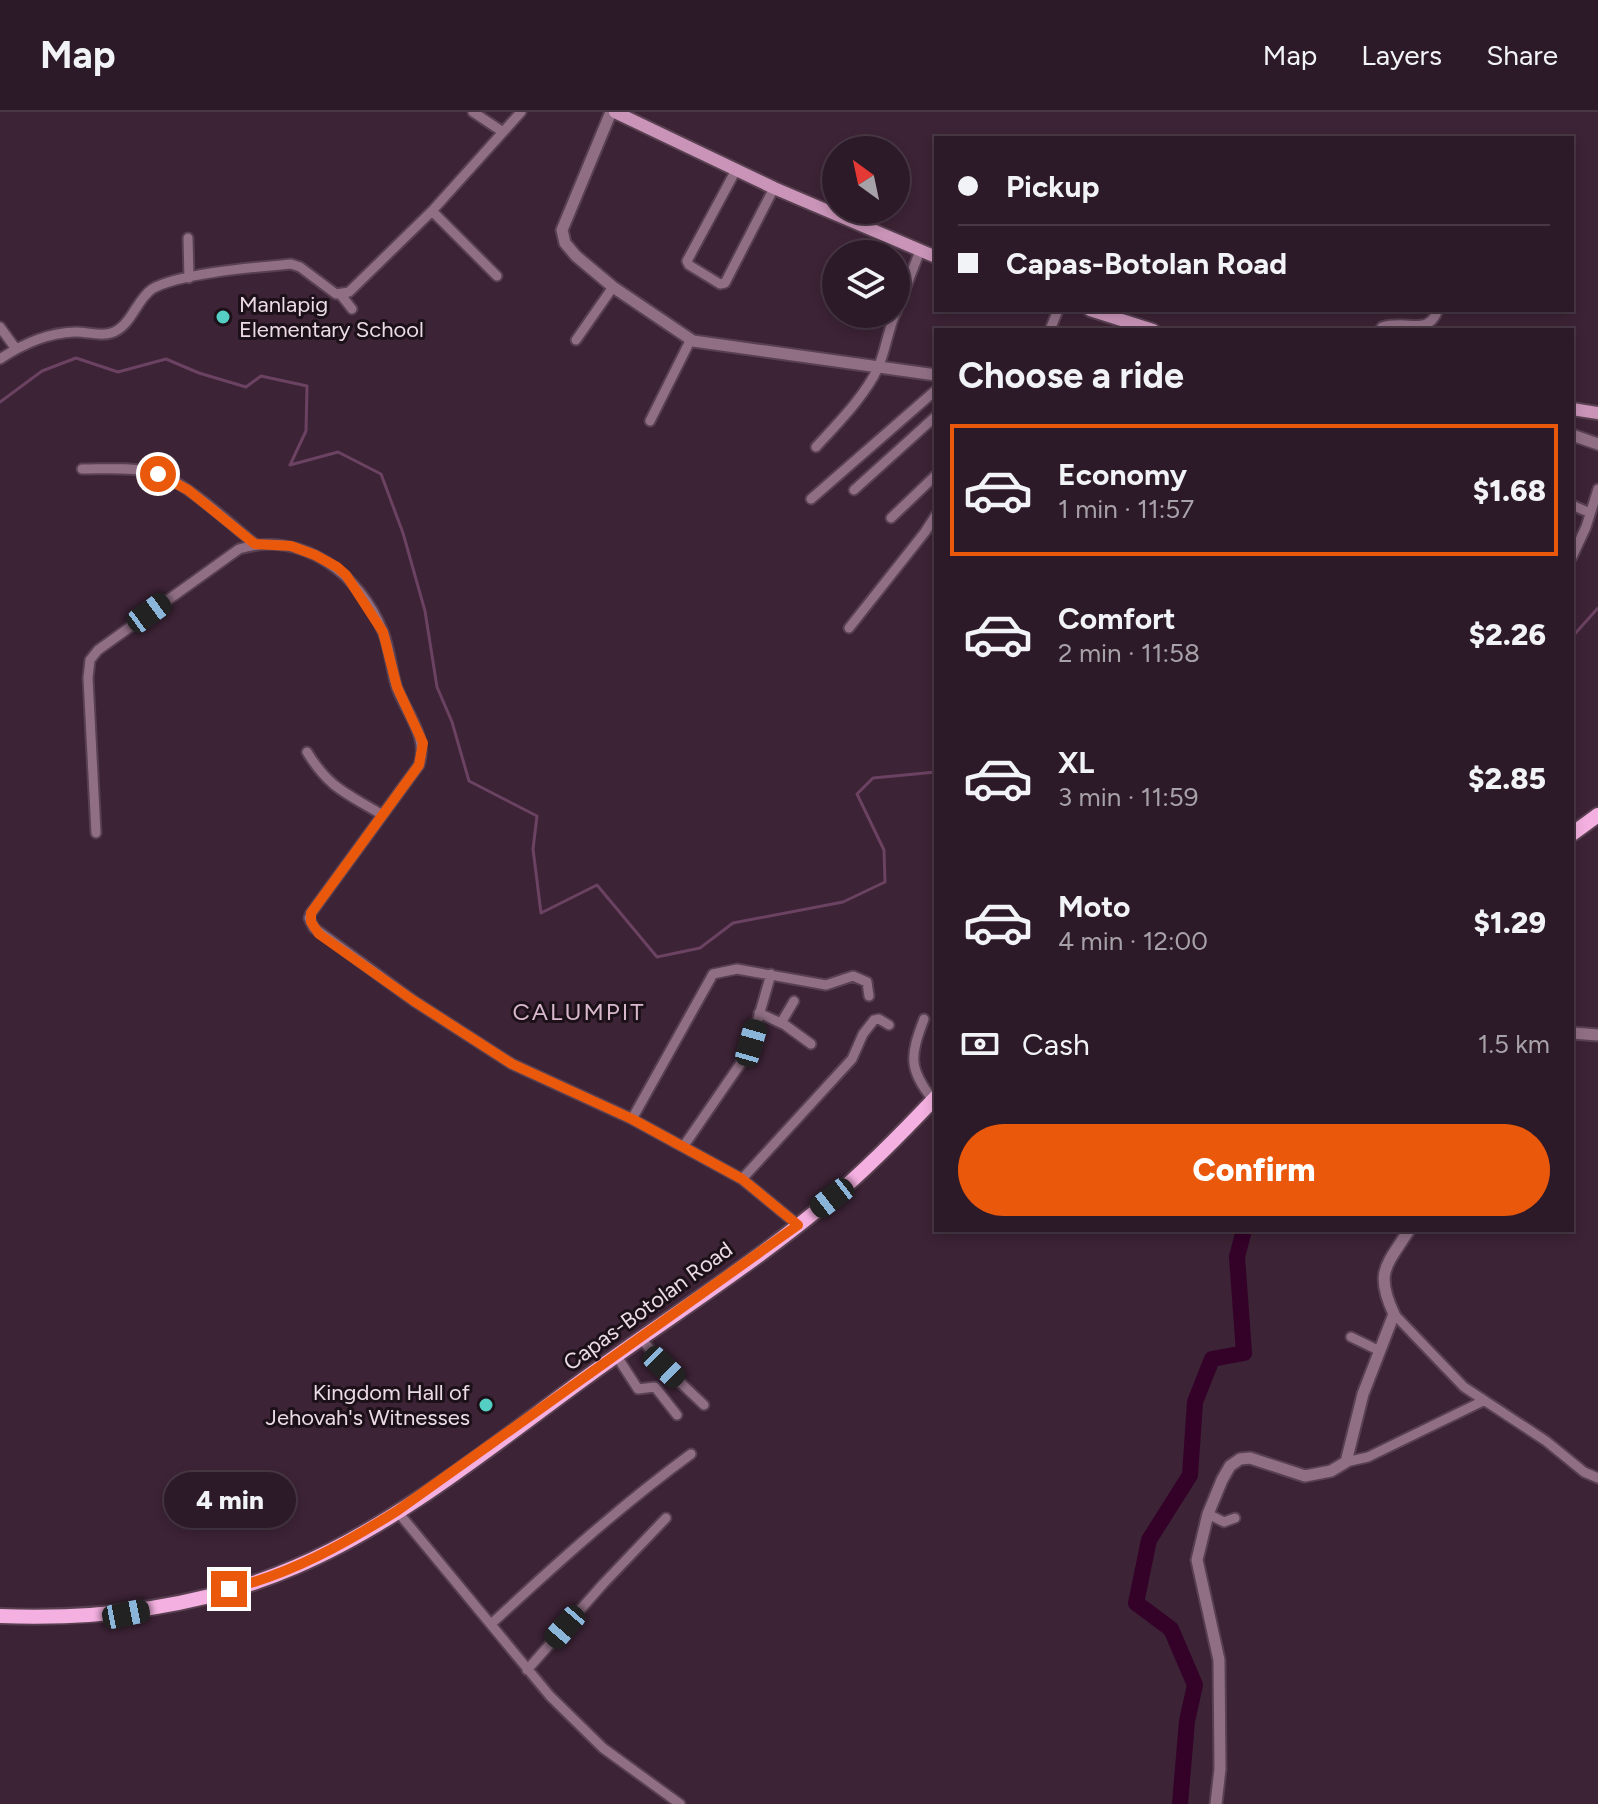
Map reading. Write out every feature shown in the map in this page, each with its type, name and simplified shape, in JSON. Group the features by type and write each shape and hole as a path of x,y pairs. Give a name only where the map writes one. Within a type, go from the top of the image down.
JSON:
{"main road":[{"path":"613,112 631,116 774,188 934,256"},
{"path":"1096,312 1147,328"},
{"path":"1574,409 1598,413"},
{"path":"1574,833 1598,815"},
{"name":"Capas-Botolan Road","path":"0,1616 50,1618 126,1614 254,1583 347,1542 397,1511 798,1225 874,1160 934,1099"}],"street":[{"path":"473,112 503,132"},
{"path":"341,295 353,289 432,211 521,112"},
{"path":"613,112 562,230 565,243 576,256 613,287 691,339 934,375"},
{"path":"736,170 687,261 720,284 725,283 774,188"},
{"path":"432,211 497,276"},
{"path":"188,238 189,278"},
{"path":"910,277 920,251"},
{"path":"2,356 54,335 114,332 150,291 217,272 291,264 341,295 352,309"},
{"path":"576,340 613,287"},
{"path":"1383,328 1401,323 1426,326 1431,324 1437,312"},
{"path":"0,327 16,349"},
{"path":"816,447 849,409 880,365 891,328"},
{"path":"650,421 691,339"},
{"path":"811,499 934,392"},
{"path":"854,490 934,418"},
{"path":"1574,436 1598,444"},
{"path":"82,469 158,474 188,490 255,544"},
{"path":"891,518 934,477"},
{"path":"1574,553 1598,489"},
{"path":"1574,506 1590,513"},
{"path":"849,628 934,518"},
{"path":"1586,527 1598,534"},
{"path":"96,833 88,678 90,660 98,650 225,557 255,544 291,546 337,567 354,585 383,632 397,687 423,743 423,754 419,765 311,913 311,922 319,934 414,1001 512,1064 632,1119 742,1179 798,1225"},
{"path":"307,752 330,783 381,814"},
{"path":"632,1119 709,977 718,972 737,969 826,985 853,976 867,982 869,996"},
{"path":"683,1147 743,1060 771,974"},
{"path":"781,1023 794,1001"},
{"path":"759,1013 781,1023 811,1044"},
{"path":"742,1179 852,1059 863,1034 874,1020 879,1019 889,1025"},
{"path":"924,1019 912,1055 919,1082 934,1099"},
{"path":"1574,1033 1598,1035"},
{"path":"1408,1232 1384,1271 1384,1288 1394,1314 1464,1387 1546,1441 1584,1472 1598,1478"},
{"path":"1346,1462 1363,1394 1394,1314"},
{"path":"1351,1337 1380,1351"},
{"path":"641,1338 664,1367 704,1405"},
{"path":"616,1355 638,1389 655,1387 677,1415"},
{"path":"1216,1804 1220,1769 1219,1660 1197,1560 1208,1514 1230,1466 1240,1459 1250,1458 1305,1476 1331,1471 1346,1462 1368,1457 1483,1401"},
{"path":"491,1624 566,1554 691,1454"},
{"path":"397,1511 527,1670 603,1748 680,1804"},
{"path":"1208,1514 1224,1522 1235,1518"},
{"path":"527,1670 666,1518"}],"waterway":[{"path":"0,402 42,371 76,358 118,372 166,359 246,387 261,376 307,386 306,431 290,465 338,452 381,474 403,533 425,611 437,687 452,722 469,781 537,816 533,849 541,913 597,885 657,957 700,948 733,923 843,902 885,882 884,850 857,794 873,778 934,772"},
{"path":"1574,635 1598,608"},
{"path":"1180,1804 1187,1721 1195,1685 1171,1629 1136,1603 1149,1540 1190,1475 1195,1402 1212,1359 1244,1353 1237,1257 1243,1232"}],"place":[{"name":"Manlapig Elementary School","path":"223,317"},
{"name":"Kingdom Hall of Jehovah's Witnesses","path":"486,1405"}],"district":[{"name":"CALUMPIT","path":"579,1011"}],"route":[{"path":"158,474 188,490 255,544 291,546 315,555 346,575 383,632 397,687 423,743 419,765 311,913 309,918 319,934 414,1001 512,1064 632,1119 742,1179 798,1225 397,1511 347,1542 295,1567 229,1589"}]}
